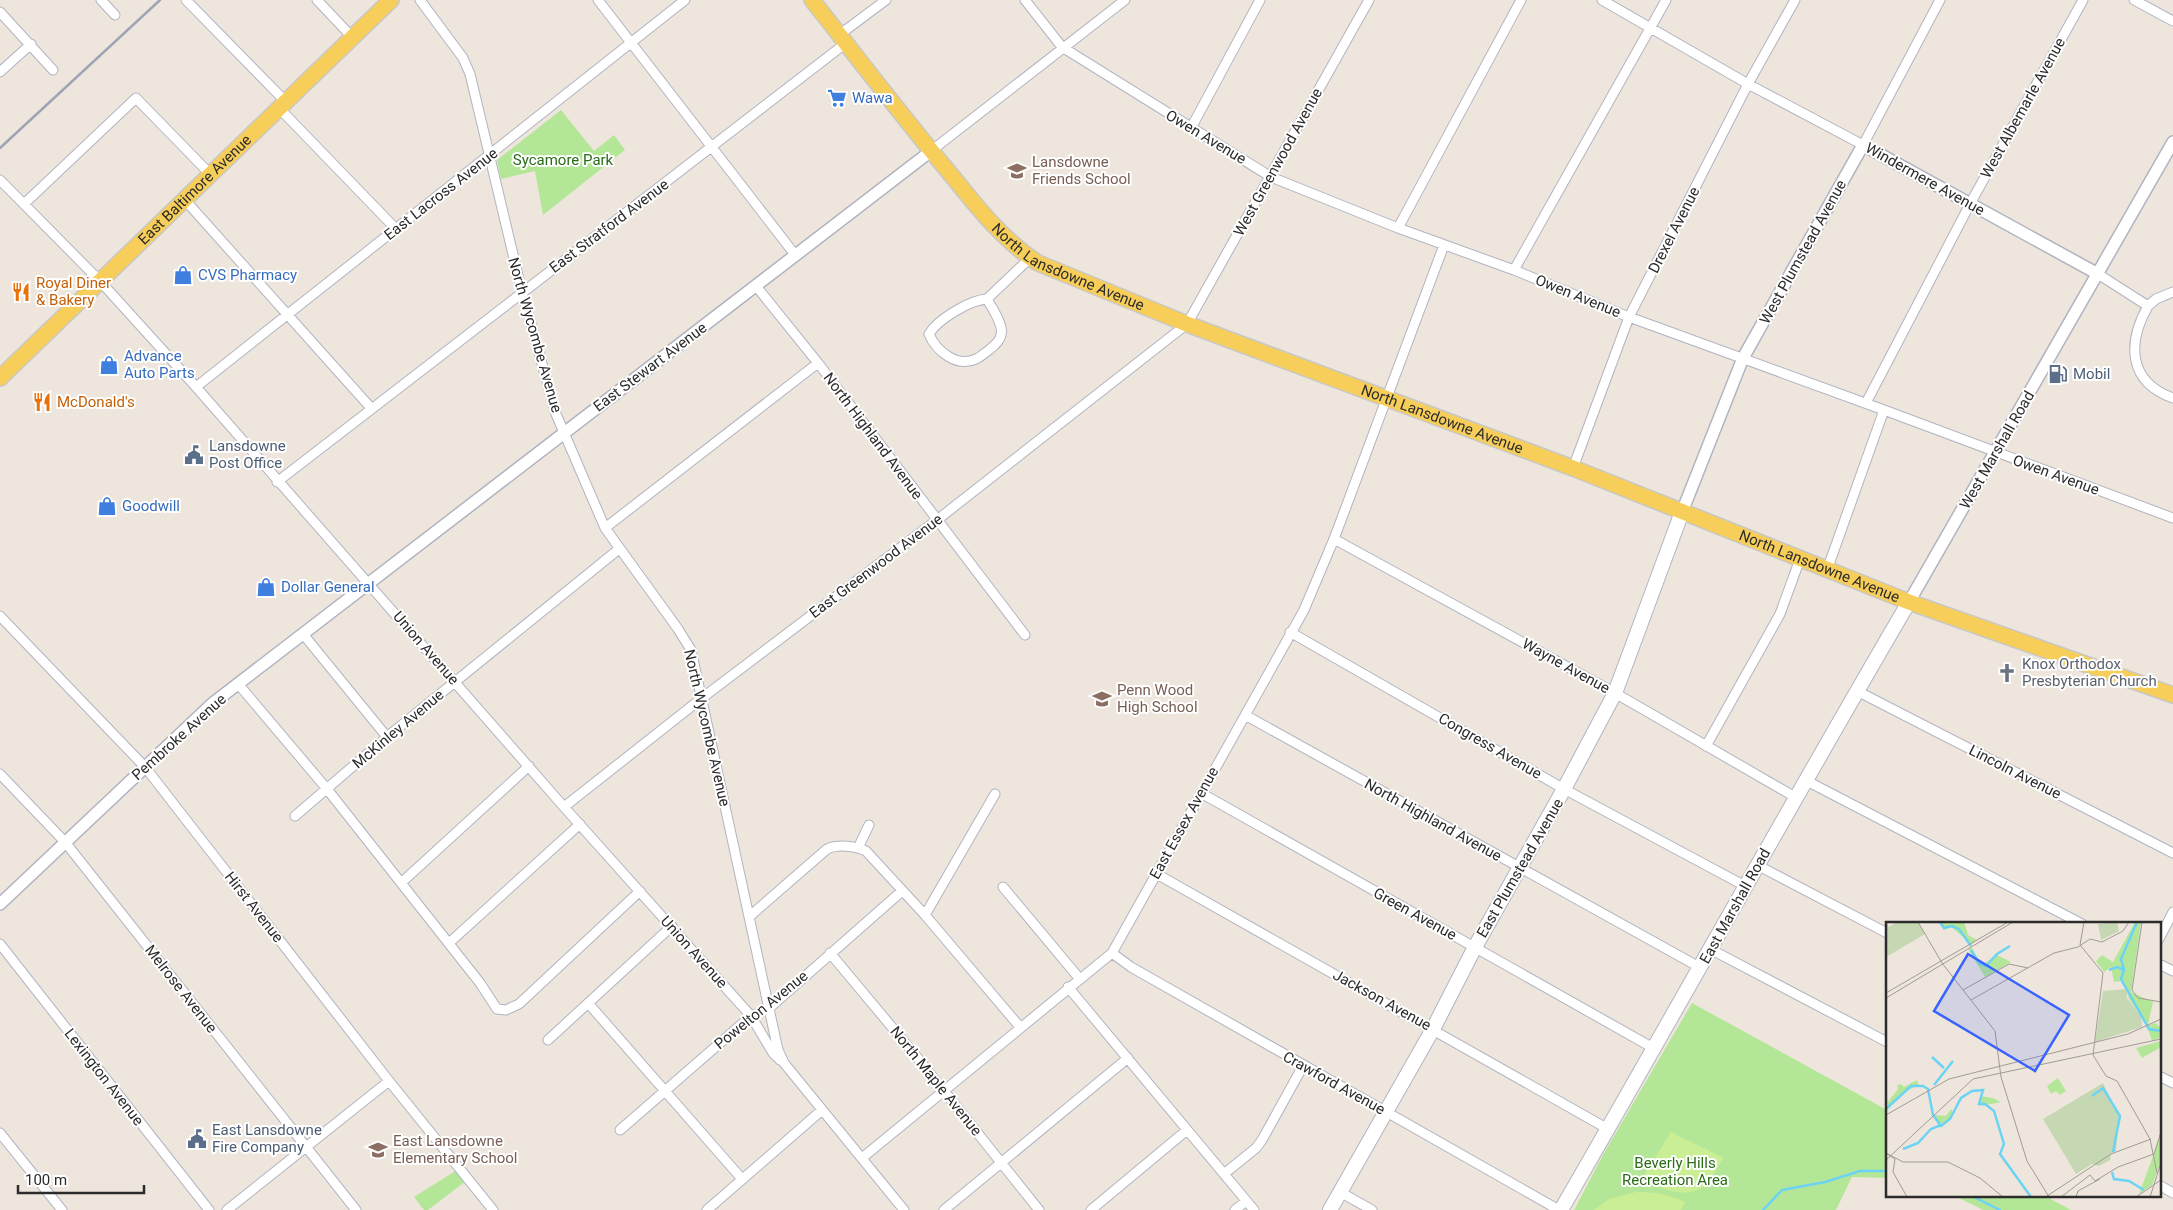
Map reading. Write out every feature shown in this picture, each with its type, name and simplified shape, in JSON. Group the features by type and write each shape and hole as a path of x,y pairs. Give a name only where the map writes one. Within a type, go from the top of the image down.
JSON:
{"main road":[{"name":"East Baltimore Avenue","path":"0,378 391,0"},
{"name":"North Lansdowne Avenue","path":"812,0 992,224 1018,250 1038,263 1187,324 1573,468 1909,602 2173,695"},
{"name":"East Plumstead Avenue","path":"1330,1210 1433,1029 1474,947 1564,789 1615,693 1682,512"},
{"name":"East Marshall Road","path":"1560,1210 1655,1049 1795,797 1909,602"}],"street":[{"path":"101,0 115,15"},
{"path":"186,0 396,229"},
{"path":"317,0 352,37"},
{"name":"North Wycombe Avenue","path":"420,0 467,64 522,292 550,397 605,528 691,650 750,916 768,1009 776,1042 784,1063"},
{"path":"598,0 713,146 796,256"},
{"name":"East Lacross Avenue","path":"196,387 685,0"},
{"name":"East Stratford Avenue","path":"277,482 713,146 886,0"},
{"name":"Owen Avenue","path":"1025,0 1062,47 1271,176 1398,228 1514,270 1629,317 2173,518"},
{"path":"931,150 1125,0"},
{"path":"1191,128 1260,0"},
{"name":"West Greenwood Avenue","path":"1187,324 1369,0"},
{"path":"1398,228 1521,0"},
{"name":"Windermere Avenue","path":"1602,0 1748,84 2098,274 2148,306"},
{"path":"1514,270 1666,0"},
{"name":"Drexel Avenue","path":"1573,468 1629,317 1748,84 1795,0"},
{"name":"West Plumstead Avenue","path":"1682,512 1743,358 1863,145 1940,0"},
{"name":"West Albemarle Avenue","path":"1866,403 1970,204 2083,0"},
{"path":"2141,2 2173,21"},
{"path":"0,12 53,70"},
{"path":"0,72 31,44"},
{"path":"24,204 136,98 211,175"},
{"name":"West Marshall Road","path":"1909,602 2173,142"},
{"name":"East Stewart Avenue","path":"370,583 931,150"},
{"name":"Union Avenue","path":"0,180 100,281 196,387 277,482 370,583 564,807 751,1016"},
{"path":"185,200 371,408"},
{"name":"East Essex Avenue","path":"862,1158 1068,987 1112,953 1304,610 1334,539 1444,245"},
{"path":"987,299 1001,326 1002,335 996,345 976,359 965,361 946,356 929,334 933,328 969,303 987,299 1030,258"},
{"name":"North Highland Avenue","path":"756,286 818,363 1025,635"},
{"path":"2173,292 2161,297 2148,306 2138,325 2134,341 2137,367 2152,388 2173,398"},
{"name":"East Greenwood Avenue","path":"564,807 702,698 937,520 1187,324"},
{"path":"605,528 818,363"},
{"path":"1827,570 1884,410"},
{"name":"Wayne Avenue","path":"1334,539 1615,693 1795,797"},
{"name":"McKinley Avenue","path":"295,816 387,737 619,549"},
{"path":"1706,746 1780,614 1800,559"},
{"name":"Pembroke Avenue","path":"0,904 213,703 370,583"},
{"name":"Hirst Avenue","path":"0,616 145,768 389,1081 494,1210"},
{"name":"Congress Avenue","path":"1290,632 1564,789 1745,886"},
{"path":"303,634 387,737"},
{"path":"239,685 327,788 480,983 493,1006 503,1011 518,1004 640,891"},
{"name":"Lincoln Avenue","path":"1857,690 2173,853"},
{"name":"North Highland Avenue","path":"1245,714 1701,968"},
{"path":"400,883 529,766"},
{"name":"Melrose Avenue","path":"0,774 65,842 356,1210"},
{"path":"1805,780 2078,922"},
{"name":"Green Avenue","path":"1201,793 1655,1049"},
{"path":"925,915 994,794"},
{"path":"448,943 580,824"},
{"path":"858,848 869,825"},
{"path":"750,916 827,849 831,847 858,848 866,852 925,915 1020,1027"},
{"path":"1757,865 1886,932"},
{"name":"Jackson Avenue","path":"1155,874 1608,1129"},
{"path":"1003,887 1079,978"},
{"name":"Powelton Avenue","path":"620,1130 751,1016 768,1009 900,889"},
{"path":"2160,937 2173,912"},
{"path":"548,1040 672,926"},
{"name":"Lexington Avenue","path":"0,944 209,1210"},
{"path":"1710,949 1886,1041"},
{"name":"North Maple Avenue","path":"830,953 1039,1210"},
{"name":"Crawford Avenue","path":"1112,953 1131,967 1560,1210"},
{"path":"2160,964 2173,971"},
{"path":"1068,987 1254,1210"},
{"path":"588,1003 742,1179"},
{"name":"North Wycombe Avenue","path":"751,1016 772,1052 784,1063 904,1210"},
{"path":"944,1210 1128,1058"},
{"path":"1224,1174 1252,1152 1262,1140 1304,1066"},
{"path":"2160,1076 2173,1083"},
{"path":"227,1210 389,1081"},
{"path":"707,1210 822,1110"},
{"path":"1091,1210 1187,1130"},
{"path":"0,1134 62,1210"},
{"path":"2160,1186 2173,1193"},
{"path":"1340,1192 1372,1210"},
{"path":"1235,1210 1246,1201"}],"green space":[{"name":"Sycamore Park","path":"561,110 594,151 614,135 625,150 543,215 535,171 501,179 497,160"},
{"name":"Beverly Hills Recreation Area","path":"1692,1003 1886,1109 1886,1178 1852,1177 1836,1210 1574,1210 1604,1153"},
{"name":"Beverly Hills Recreation Area","path":"1671,1132 1724,1158 1709,1181 1699,1189 1691,1192 1674,1192 1642,1178"},
{"path":"457,1170 466,1181 428,1210 424,1210 414,1197"},
{"path":"1636,1192 1661,1194 1685,1202 1681,1210 1594,1210 1609,1199"},
{"path":"1959,1198 2049,1198 2071,1210 1983,1210"}],"waterway":[{"path":"1763,1210 1782,1190 1825,1182 1860,1171 1886,1171"},
{"path":"1976,1198 2000,1210"}],"railway":[{"path":"0,148 160,0"}],"place":[{"name":"Wawa","path":"837,98"},
{"name":"Lansdowne Friends School","path":"1017,171"},
{"name":"CVS Pharmacy","path":"183,275"},
{"name":"Royal Diner & Bakery","path":"21,292"},
{"name":"Advance Auto Parts","path":"109,365"},
{"name":"Mobil","path":"2058,374"},
{"name":"McDonald's","path":"42,402"},
{"name":"Lansdowne Post Office","path":"194,455"},
{"name":"Goodwill","path":"107,506"},
{"name":"Dollar General","path":"266,587"},
{"name":"Knox Orthodox Presbyterian Church","path":"2007,673"},
{"name":"Penn Wood High School","path":"1102,699"},
{"name":"East Lansdowne Fire Company","path":"197,1139"},
{"name":"East Lansdowne Elementary School","path":"378,1150"}]}
